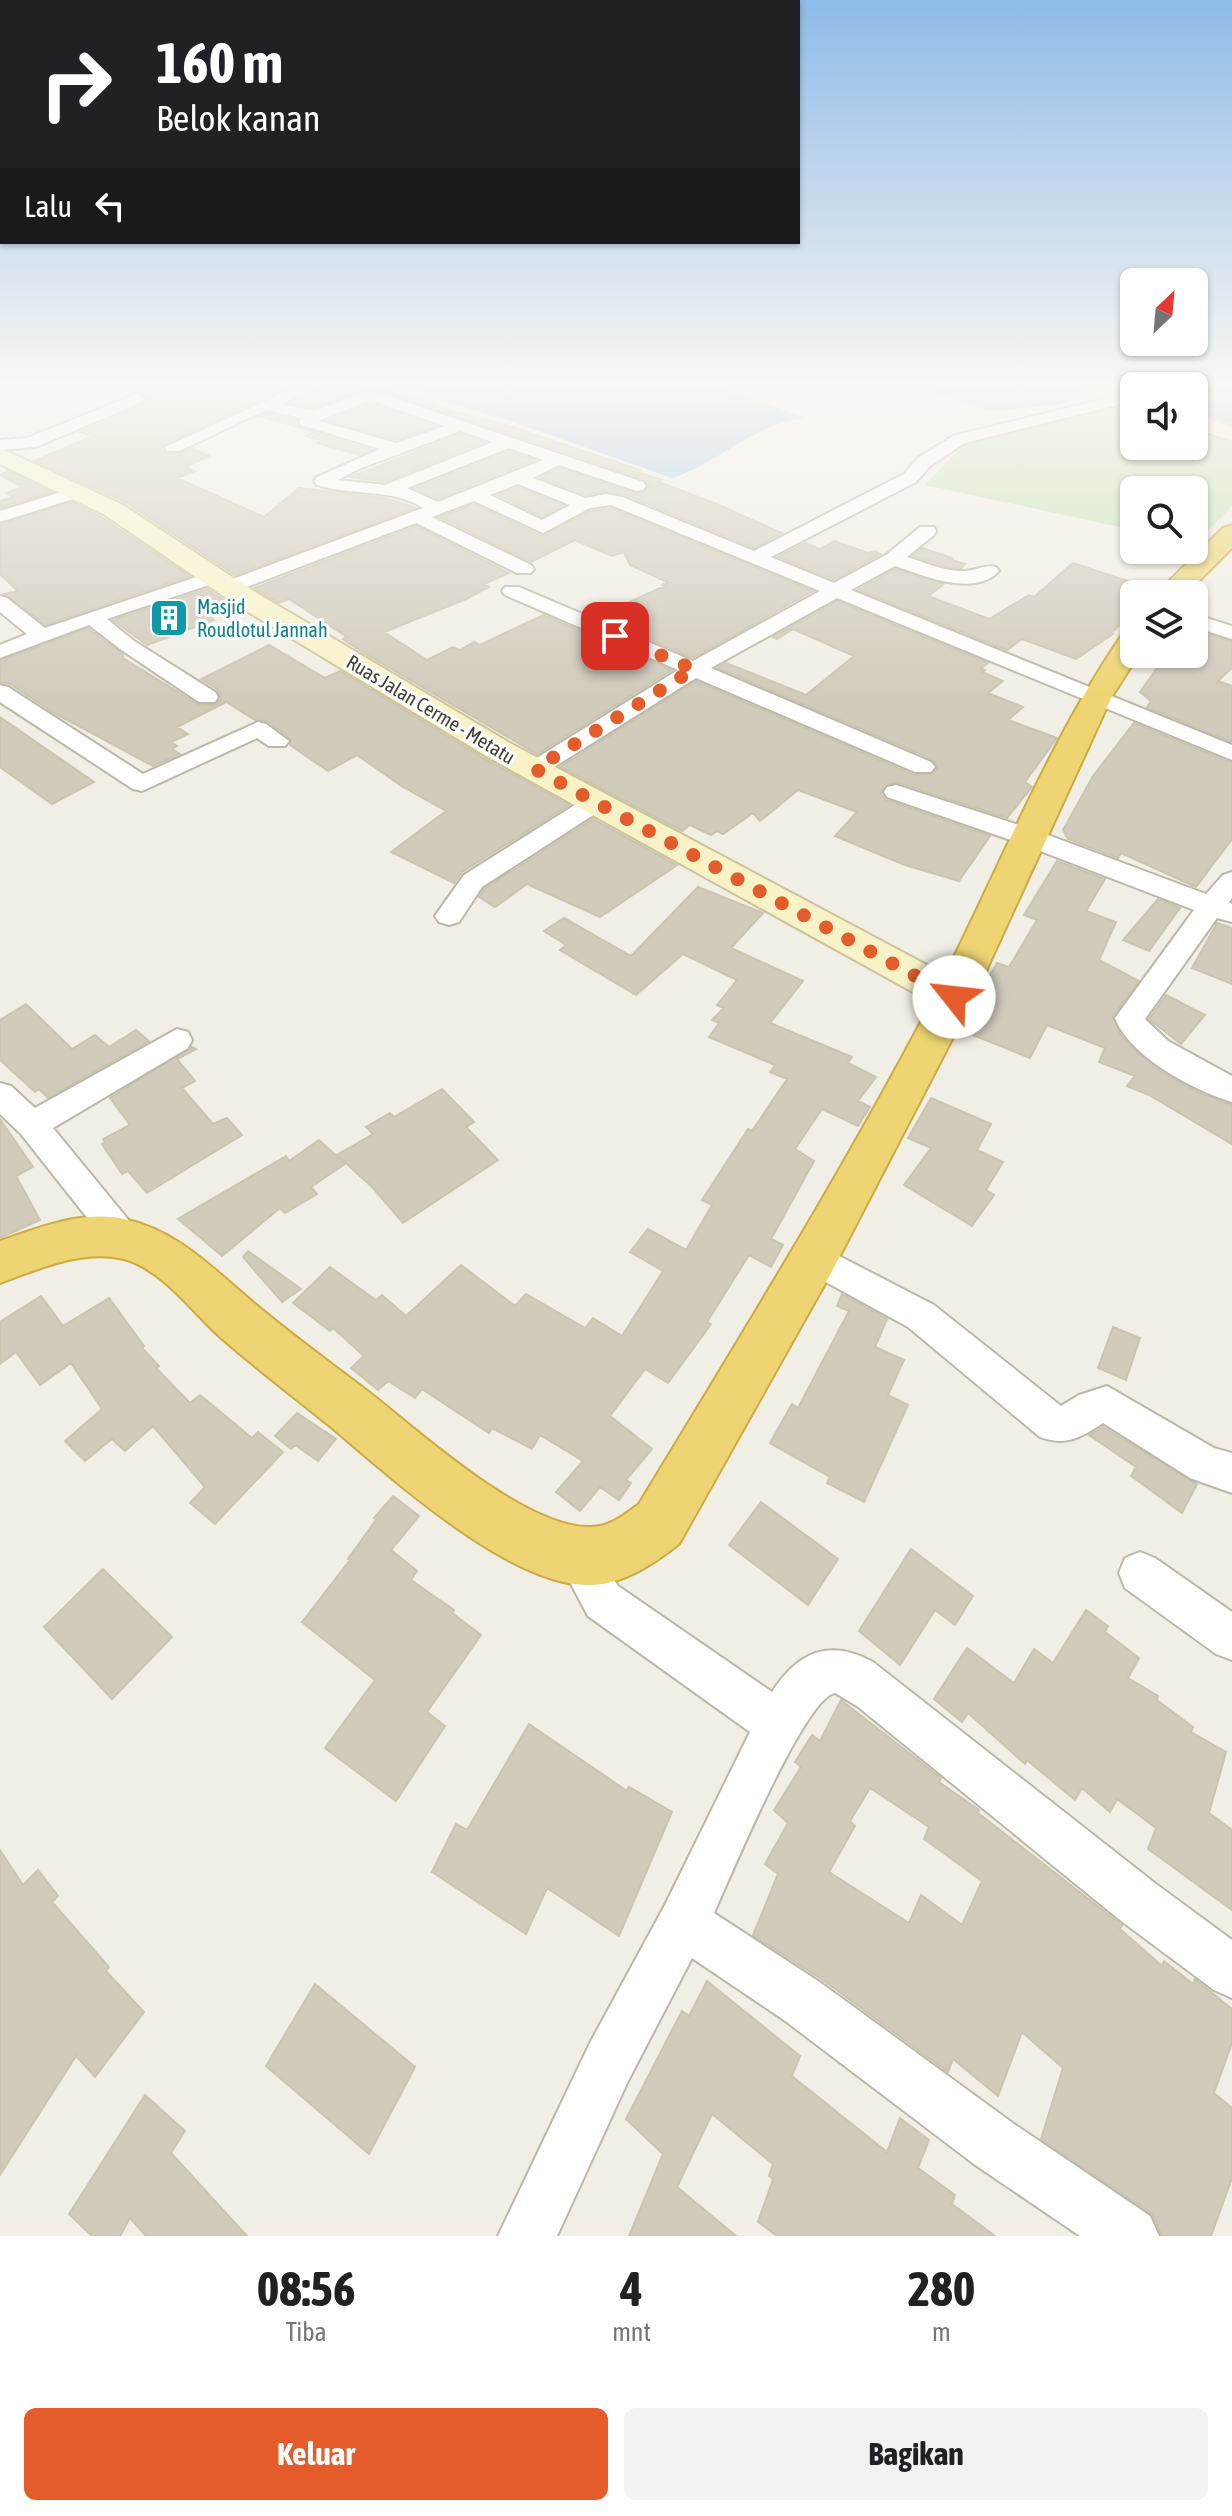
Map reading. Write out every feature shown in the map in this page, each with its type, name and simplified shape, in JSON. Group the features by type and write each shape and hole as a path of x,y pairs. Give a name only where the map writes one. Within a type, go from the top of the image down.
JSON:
{"highway":[{"path":"1184,580 1232,533"},
{"path":"0,1262 56,1243 87,1238 123,1238 163,1256 243,1325 465,1502 538,1542 587,1557 632,1545 659,1524 814,1258 954,997 1096,698 1120,660"}],"main road":[{"name":"Ruas Jalan Cerme - Metatu","path":"71,489 114,510 222,582 535,769 954,997"}],"street":[{"path":"379,489 418,494 435,508"},
{"path":"0,652 92,617 222,582 487,489"},
{"path":"547,489 584,504"},
{"path":"755,558 888,489"},
{"path":"0,517 77,492"},
{"path":"474,494 543,527"},
{"path":"498,555 584,504 606,499 616,501 1232,753"},
{"path":"415,515 524,569"},
{"path":"535,769 694,669 893,559 927,531"},
{"path":"893,559 958,578 979,576 989,571"},
{"path":"512,591 923,767"},
{"path":"0,602 42,636"},
{"path":"92,617 127,645 207,697"},
{"path":"1208,625 1232,633"},
{"path":"0,692 142,784 258,729 277,741"},
{"path":"896,792 1031,838 1222,910"},
{"path":"449,916 473,881 595,803"},
{"path":"1232,881 1222,910 1134,1008 1130,1026 1161,1051 1232,1090"},
{"path":"32,1125 177,1040"},
{"path":"0,1095 32,1125 123,1238"},
{"path":"814,1258 921,1316 1054,1424 1072,1424 1100,1404 1107,1404 1204,1464 1232,1473"},
{"path":"587,1557 591,1582 603,1601 778,1724"},
{"path":"1140,1573 1232,1638"},
{"path":"527,2236 609,2062 683,1923 778,1724 797,1693 813,1675 828,1670 846,1673 873,1690 1138,1902 1232,1972"},
{"path":"683,1923 728,1949 842,2027 995,2145 1130,2236"}],"green space":[{"path":"945,489 1120,489 1120,527"},
{"path":"1208,489 1232,489 1232,506 1208,531"}],"building":[{"path":"16,489 51,492 0,508 0,501 13,497 6,493"},
{"path":"97,489 202,489 264,517 297,489 385,498 416,508 235,575 125,502"},
{"path":"418,489 462,489 438,499"},
{"path":"512,489 524,489 563,505 542,517 498,495"},
{"path":"570,489 622,489 644,493 647,489 678,489 782,533 754,548 623,494 605,491 585,495"},
{"path":"72,502 103,518 189,576 46,625 4,594 18,591 0,574 0,525"},
{"path":"474,504 542,536 591,511 611,508 813,591 693,658 596,617 665,586 662,585 667,582 630,565 624,552 612,556 575,540 531,562 440,517"},
{"path":"416,526 509,573 484,584 489,587 466,599 384,632 427,660 453,647 460,650 474,642 480,645 543,615 672,670 537,754 364,653 343,639 347,637 289,599 279,603 254,588"},
{"path":"834,541 868,553 874,551 881,554 834,580 778,557 805,543 820,549"},
{"path":"922,548 965,564 961,568 950,567 913,556"},
{"path":"1073,563 1125,580 1120,580 1120,625 1113,634 1076,659 1022,639 1007,650 858,590 895,569 944,584 928,596 989,619 1029,595 1034,597"},
{"name":"Masjid Roudlotul Jannah","path":"207,589 232,606 207,615 214,620 147,645 113,620"},
{"path":"837,601 988,663 981,668 985,670 982,672 1003,681 988,693 1023,707 1008,720 1057,738 1025,782 1032,787 1007,818 897,782 884,785 881,794 886,800 990,836 959,881 905,865 835,836 857,812 798,790 760,821 753,813 723,834 717,831 711,835 690,825 682,831 560,767 696,681 914,775 933,774 938,767 932,759 718,668 726,663 806,695 854,656 793,629 777,639 773,637"},
{"path":"88,628 123,654 123,658 199,705 215,705 221,699 217,689 201,679 269,645 325,678 340,671 485,759 569,805 462,872 454,883 391,852 446,811 403,787 357,755 328,771 290,745 291,739 268,722 255,720 226,702 177,727 188,734 171,742 177,746 172,749 180,754 153,766 54,713 10,684 0,682 0,661"},
{"path":"1208,634 1232,642 1232,668 1218,681 1232,686 1232,742 1147,707 1151,701 1140,692 1157,668 1208,668"},
{"path":"0,717 94,782 52,804 0,767"},
{"path":"1134,723 1232,763 1232,839 1196,887 1121,853 1118,858 1068,839 1063,830 1093,776"},
{"path":"593,819 677,865 600,917 527,884 495,907 479,897 484,889"},
{"path":"1057,861 1105,879 1086,911 1116,922 1099,960 1139,981 1113,1016 1120,1034 1163,1073 1198,1092 1232,1105 1232,1144 1149,1095 1127,1086 1135,1076 1099,1062 1105,1048 1047,1025 1030,1058 973,1035 985,1014 980,1012 988,999 978,995 997,963 1009,967 1037,920 1024,915"},
{"path":"698,887 763,913 731,948 803,981 770,1023 852,1057 848,1063 876,1077 858,1101 870,1107 858,1126 822,1109 795,1149 814,1161 771,1239 783,1245 771,1267 749,1255 707,1322 711,1324 668,1383 645,1369 610,1416 652,1449 626,1480 631,1483 619,1500 600,1487 580,1511 556,1492 583,1461 540,1435 532,1449 492,1428 489,1433 422,1389 415,1398 388,1381 378,1390 351,1368 364,1356 333,1328 330,1331 293,1303 330,1267 376,1300 382,1295 406,1316 461,1265 515,1306 526,1294 585,1328 593,1318 622,1336 663,1271 630,1252 648,1229 686,1250 712,1205 702,1200 748,1129 752,1131 787,1079 770,1072 775,1065 709,1037 719,1023 712,1020 724,1008 717,1005 737,980 683,954 636,995 560,950 566,945 544,931 564,918 631,956"},
{"path":"1158,899 1180,908 1149,951 1123,940"},
{"path":"1217,923 1232,928 1232,984 1192,968"},
{"path":"1166,995 1205,1015 1181,1044 1149,1019"},
{"path":"26,1004 72,1049 95,1035 109,1047 136,1030 149,1041 48,1098 39,1089 35,1092 0,1060 0,1020"},
{"path":"192,1047 196,1049 177,1059 195,1081 182,1088 213,1124 227,1118 242,1135 147,1193 128,1171 122,1174 102,1144 105,1142 103,1139 130,1125 110,1098"},
{"path":"442,1089 474,1122 466,1127 498,1160 403,1223 373,1188 337,1155 373,1134 366,1127 390,1113 394,1117"},
{"path":"931,1098 991,1124 977,1150 1003,1162 986,1190 994,1195 972,1226 904,1185 931,1148 908,1138"},
{"path":"0,1119 33,1167 16,1176 40,1220 0,1238"},
{"path":"319,1140 345,1164 311,1187 317,1194 285,1213 280,1208 222,1256 178,1219 286,1156 289,1161"},
{"path":"248,1251 301,1289 282,1302 243,1257"},
{"path":"842,1294 887,1319 875,1347 904,1360 888,1395 908,1405 864,1502 827,1483 830,1477 770,1443 792,1404 798,1408 849,1311 837,1306"},
{"path":"41,1296 63,1326 109,1298 144,1346 142,1348 159,1366 156,1368 190,1403 200,1395 252,1438 258,1432 283,1452 215,1524 190,1503 205,1487 153,1426 125,1451 112,1439 85,1461 65,1441 102,1409 71,1363 40,1385 16,1352 0,1364 0,1322"},
{"path":"1113,1327 1140,1338 1126,1380 1098,1368"},
{"path":"297,1413 336,1439 318,1461 295,1445 291,1449 275,1436"},
{"path":"1103,1427 1197,1484 1182,1513 1131,1476 1136,1467 1089,1435"},
{"path":"393,1496 419,1516 391,1550 417,1571 411,1580 454,1610 452,1613 481,1635 427,1712 445,1726 396,1801 325,1748 375,1680 302,1622 350,1560 376,1520 374,1518"},
{"path":"761,1502 838,1559 808,1605 729,1545"},
{"path":"911,1549 973,1596 955,1625 935,1610 900,1665 859,1631"},
{"path":"103,1569 172,1637 112,1699 44,1627"},
{"path":"1086,1610 1108,1626 1105,1632 1139,1658 1128,1678 1158,1696 1157,1700 1193,1727 1191,1732 1226,1752 1209,1813 1232,1830 1232,1910 1148,1849 1156,1828 1117,1799 1110,1812 1082,1788 1075,1800 1027,1760 1025,1764 968,1713 962,1722 934,1699 967,1648 1014,1683 1034,1649 1053,1663"},
{"path":"841,1700 941,1778 939,1782 979,1810 978,1813 1122,1925 1120,1929 1162,1966 1164,1961 1193,1984 1195,1979 1232,2009 1232,2043 1214,2093 1232,2108 1232,2178 1211,2236 1162,2236 1152,2214 1041,2139 1063,2068 1022,2032 998,2096 953,2059 948,2072 823,1980 753,1935 778,1874 765,1864 788,1823 774,1810 801,1767 795,1762 812,1735 820,1741","holes":["870,1788 929,1827 924,1839 982,1881 962,1925 921,1895 909,1923 829,1872 855,1826 850,1821"]},
{"path":"529,1724 627,1791 629,1787 672,1812 619,1936 547,1888 526,1934 432,1872 456,1824 467,1830"},
{"path":"0,1850 23,1885 38,1870 58,1896 52,1902 109,1967 106,1971 144,2012 95,2077 76,2056 0,2175"},
{"path":"707,1981 800,2056 792,2076 887,2152 900,2118 929,2140 918,2168 955,2195 952,2204 995,2236 777,2236 758,2222 773,2179 769,2176 773,2164 712,2114 677,2187 736,2236 629,2236 663,2154 626,2119 682,2011 689,2016"},
{"path":"315,1984 415,2067 369,2154 266,2066"},
{"path":"145,2095 185,2131 171,2153 247,2236 146,2236 130,2218 120,2236 92,2236 69,2214"}],"place":[{"name":"Masjid Roudlotul Jannah","path":"169,618"}],"route":[{"path":"615,636 694,669 535,769 954,997"}]}
